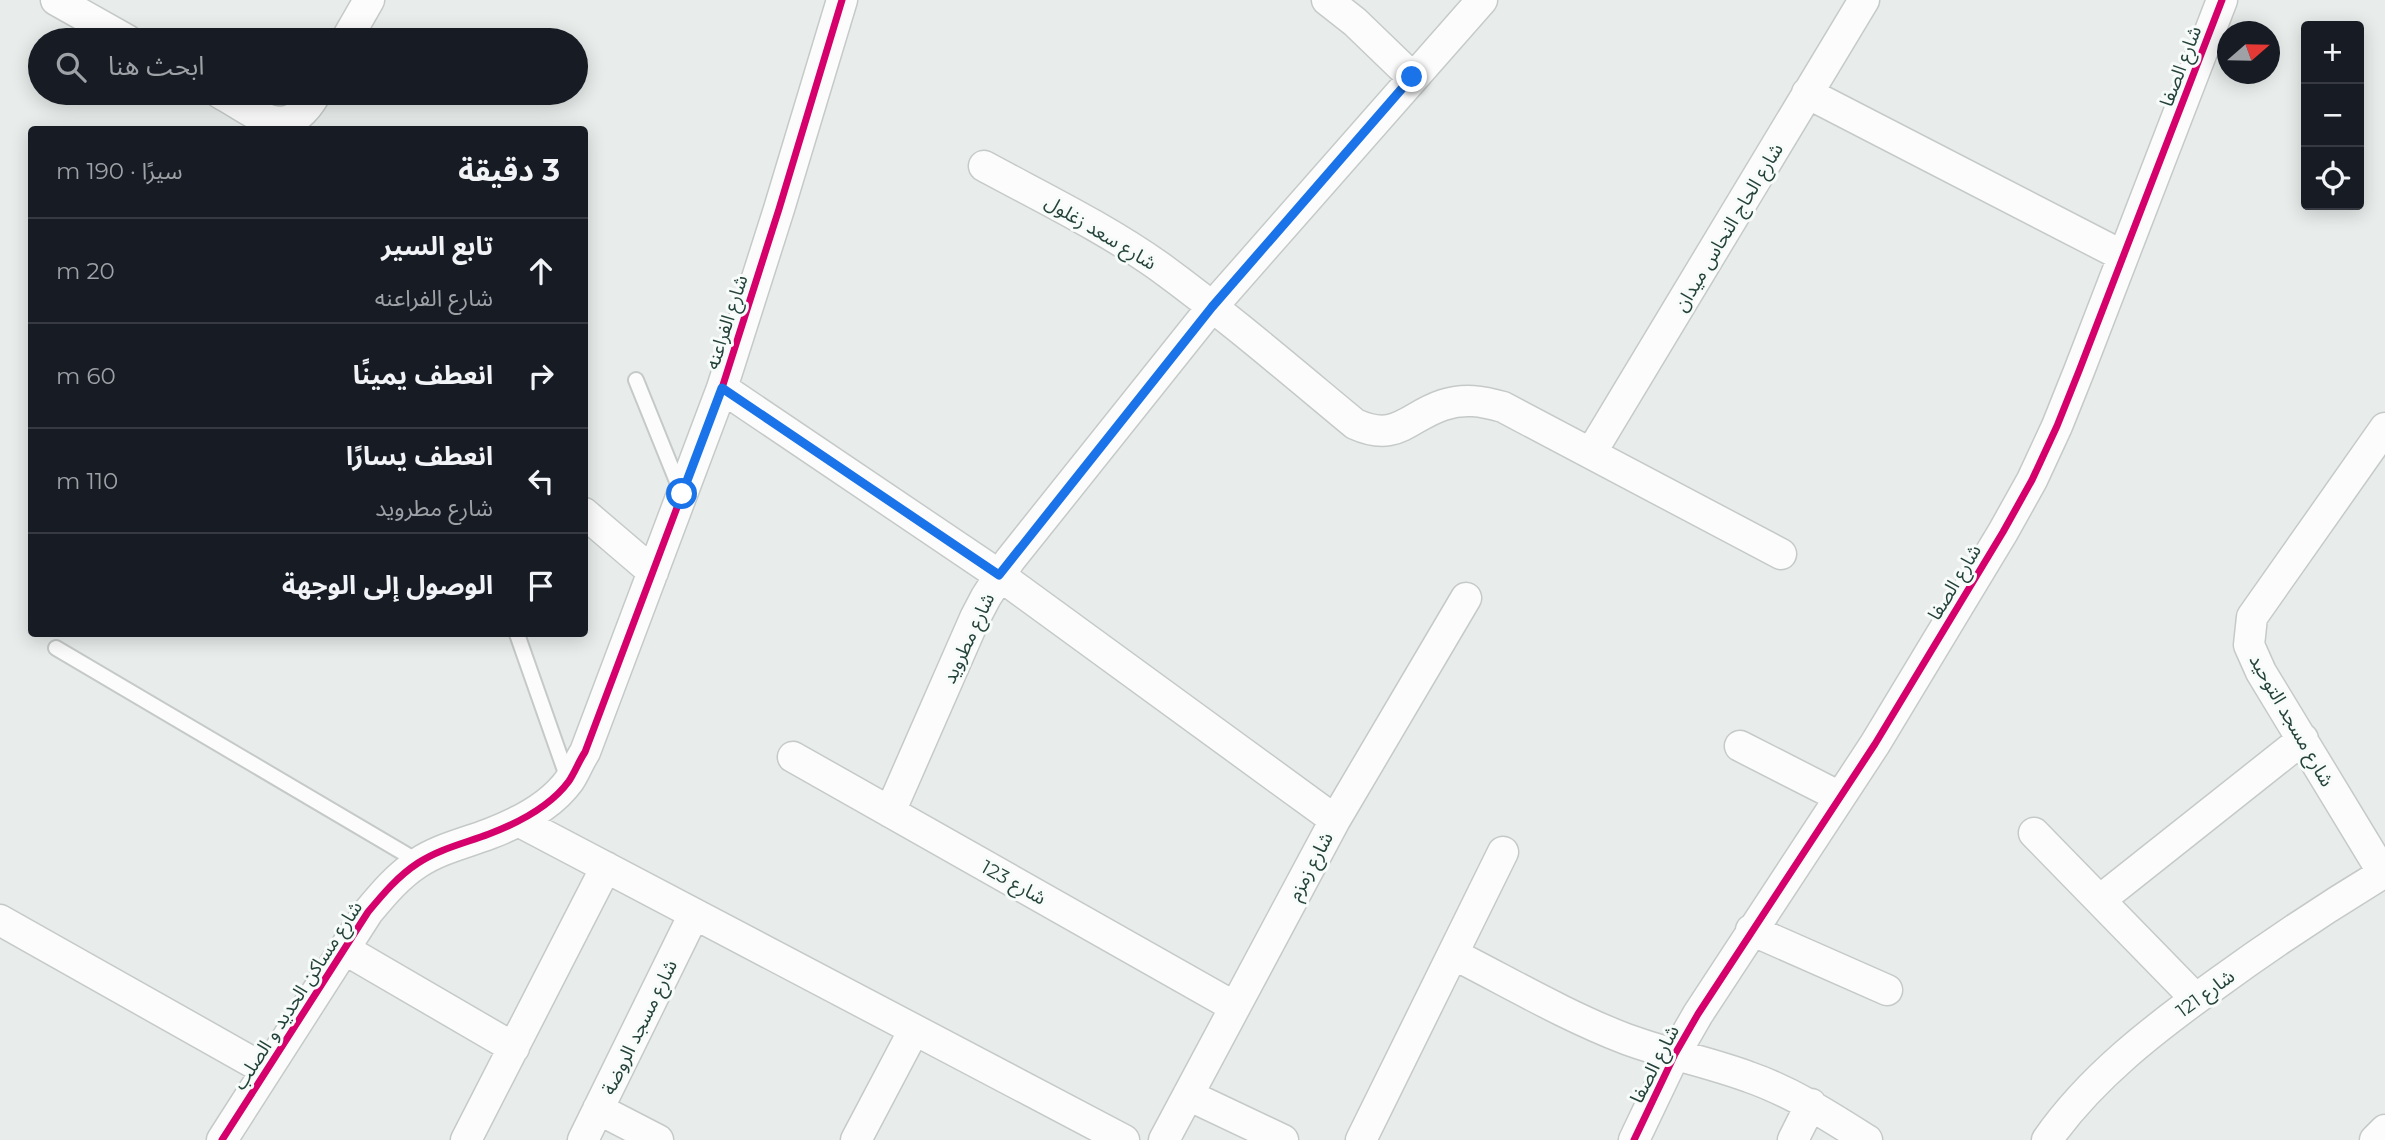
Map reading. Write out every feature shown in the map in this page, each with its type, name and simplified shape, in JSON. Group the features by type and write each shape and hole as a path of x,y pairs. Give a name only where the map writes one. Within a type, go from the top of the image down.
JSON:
{"street":[{"path":"56,0 106,28"},
{"path":"353,28 369,0"},
{"name":"شارع الفراعنه","path":"518,821 547,804 569,781 584,752 722,388 842,0"},
{"path":"1327,0 1412,77"},
{"name":"شارع مطرويد","path":"890,812 975,618 999,575 1212,307 1482,0"},
{"name":"شارع الحاج النحاس ميدان","path":"1591,453 1864,0"},
{"name":"شارع الصفا","path":"1634,1140 1675,1054 1751,930 1875,744 2032,480 2057,426 2222,0"},
{"path":"1807,93 2123,256"},
{"path":"241,105 262,117 282,123 300,116 308,105"},
{"name":"شارع سعد زغلول","path":"984,166 1101,230 1158,266 1355,424 1371,432 1390,431 1440,406 1461,401 1482,401 1503,407 1781,554"},
{"path":"722,388 999,575 1335,820"},
{"name":"شارع مسجد التوحيد","path":"2384,872 2253,658 2249,645 2249,630 2252,617 2385,428"},
{"path":"588,516 653,572"},
{"name":"شارع زمزم","path":"1164,1140 1335,820 1466,598"},
{"path":"2100,900 2303,739"},
{"path":"1740,746 1840,797"},
{"name":"شارع 123","path":"793,757 1235,1007"},
{"path":"518,821 1124,1140"},
{"name":"شارع مساكن الحديد و الصلب","path":"229,1135 266,1070 344,948 391,884 419,862 454,845 490,834 518,821"},
{"path":"2034,833 2196,999"},
{"path":"1362,1140 1503,852"},
{"path":"466,1140 606,867"},
{"name":"شارع 121","path":"2047,1140 2084,1094 2120,1058 2196,999 2294,930 2384,872"},
{"name":"شارع مسجد الروضة","path":"583,1140 694,914"},
{"path":"0,920 266,1070"},
{"path":"1751,930 1887,990"},
{"path":"344,948 513,1048"},
{"path":"1452,954 1603,1030 1651,1048 1751,1077 1811,1104 1867,1140"},
{"path":"856,1140 914,1030"},
{"path":"1188,1095 1283,1140"},
{"path":"1793,1140 1811,1104"},
{"path":"598,1110 658,1140"},
{"path":"2375,1140 2385,1130"}],"lane":[{"path":"636,380 682,494"},
{"path":"518,637 569,781"},
{"path":"57,648 419,862"}],"cycle path":[{"path":"222,1140 368,912 391,886 426,858 500,830 533,813 553,799 569,781 585,752 722,388 842,0"},
{"path":"1634,1140 1675,1054 1698,1014 1875,744 2032,480 2079,371 2222,0"}],"route":[{"path":"682,494 722,388 999,575 1212,307 1412,77"}]}
